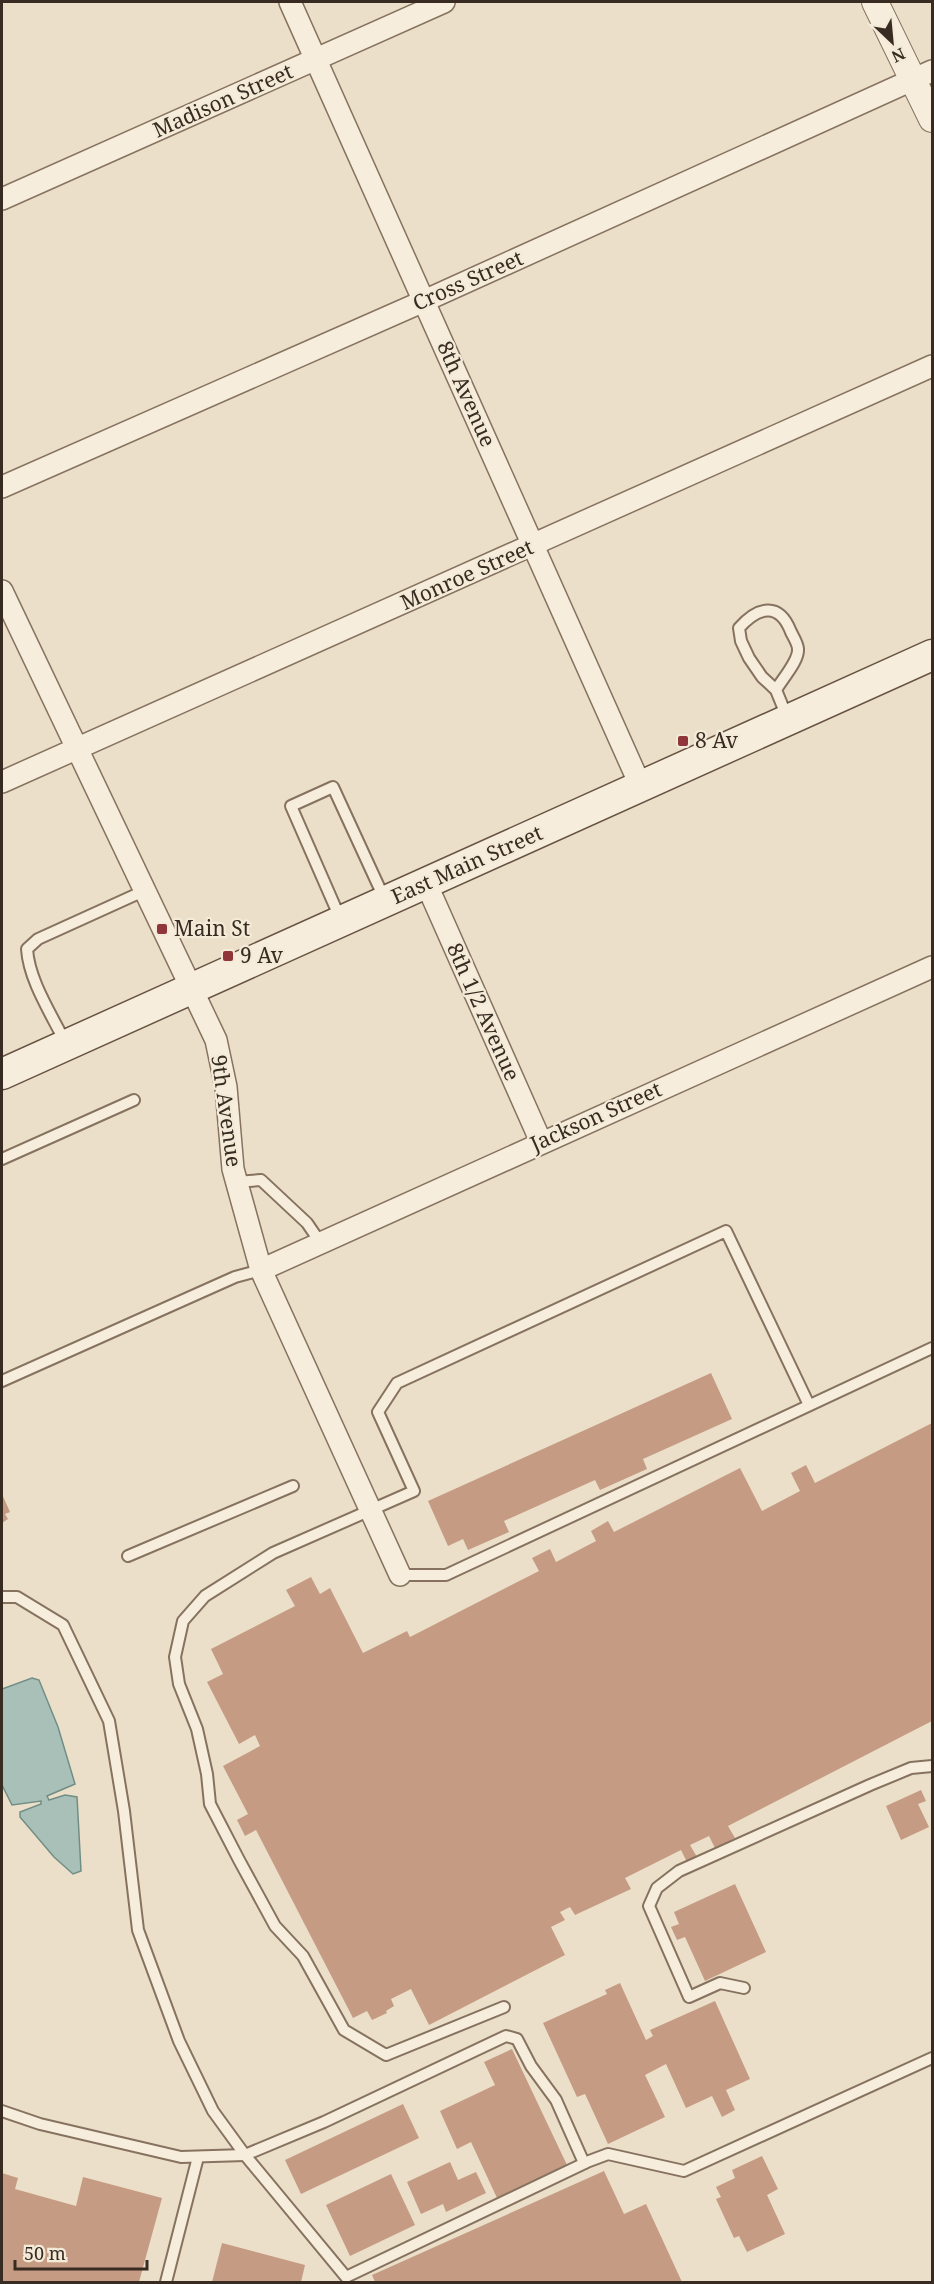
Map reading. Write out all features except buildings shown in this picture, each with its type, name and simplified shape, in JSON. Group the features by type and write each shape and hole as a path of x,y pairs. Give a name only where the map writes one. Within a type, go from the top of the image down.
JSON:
{"main road":[{"name":"East Main Street","path":"2,1074 933,655"}],"street":[{"name":"8th Avenue","path":"290,2 641,787"},
{"name":"Madison Street","path":"2,199 444,2"},
{"path":"876,2 923,75 933,119"},
{"name":"Cross Street","path":"2,487 424,301 923,75"},
{"name":"Monroe Street","path":"2,782 933,366"},
{"name":"9th Avenue","path":"2,591 216,1040 226,1087 232,1169 261,1269 400,1575"},
{"name":"8th 1/2 Avenue","path":"426,883 540,1142"},
{"name":"Jackson Street","path":"261,1269 933,967"}],"lane":[{"path":"777,690 795,660 798,649 787,622 779,612 769,610 749,617 739,628 741,641 762,677 777,690 788,720"},
{"path":"342,921 291,806 333,787 386,901"},
{"path":"67,1045 28,960 27,949 38,939 146,890"},
{"path":"2,1158 134,1100"},
{"path":"236,1182 261,1180 307,1223 320,1242"},
{"path":"504,2007 386,2055 344,2030 303,1956 275,1926 210,1804 207,1774 197,1729 179,1684 175,1657 183,1621 206,1596 273,1553 414,1491 378,1412 397,1383 726,1231 810,1405"},
{"path":"2,1381 235,1277 261,1269"},
{"path":"400,1575 446,1575 933,1348"},
{"path":"128,1557 294,1486"},
{"path":"2,1597 17,1597 63,1625 109,1721 124,1810 138,1930 178,2041 213,2111 244,2155 346,2277 608,2154 684,2171 933,2058"},
{"path":"744,1988 720,1983 688,1997 649,1906 657,1888 679,1871 870,1785 911,1768 933,1766"},
{"path":"2,2111 40,2124 181,2157 244,2155 324,2122 506,2036 517,2039 531,2066 556,2100 585,2163"},
{"path":"165,2283 198,2157"}],"water":[{"path":"32,1678 39,1680 58,1727 75,1784 47,1796 49,1800 65,1795 77,1797 81,1871 73,1874 54,1857 20,1817 20,1812 41,1804 41,1801 12,1805 2,1785 2,1689"}],"place":[{"name":"8 Av","path":"683,741"},
{"name":"Main St","path":"162,929"},
{"name":"9 Av","path":"228,956"}]}
